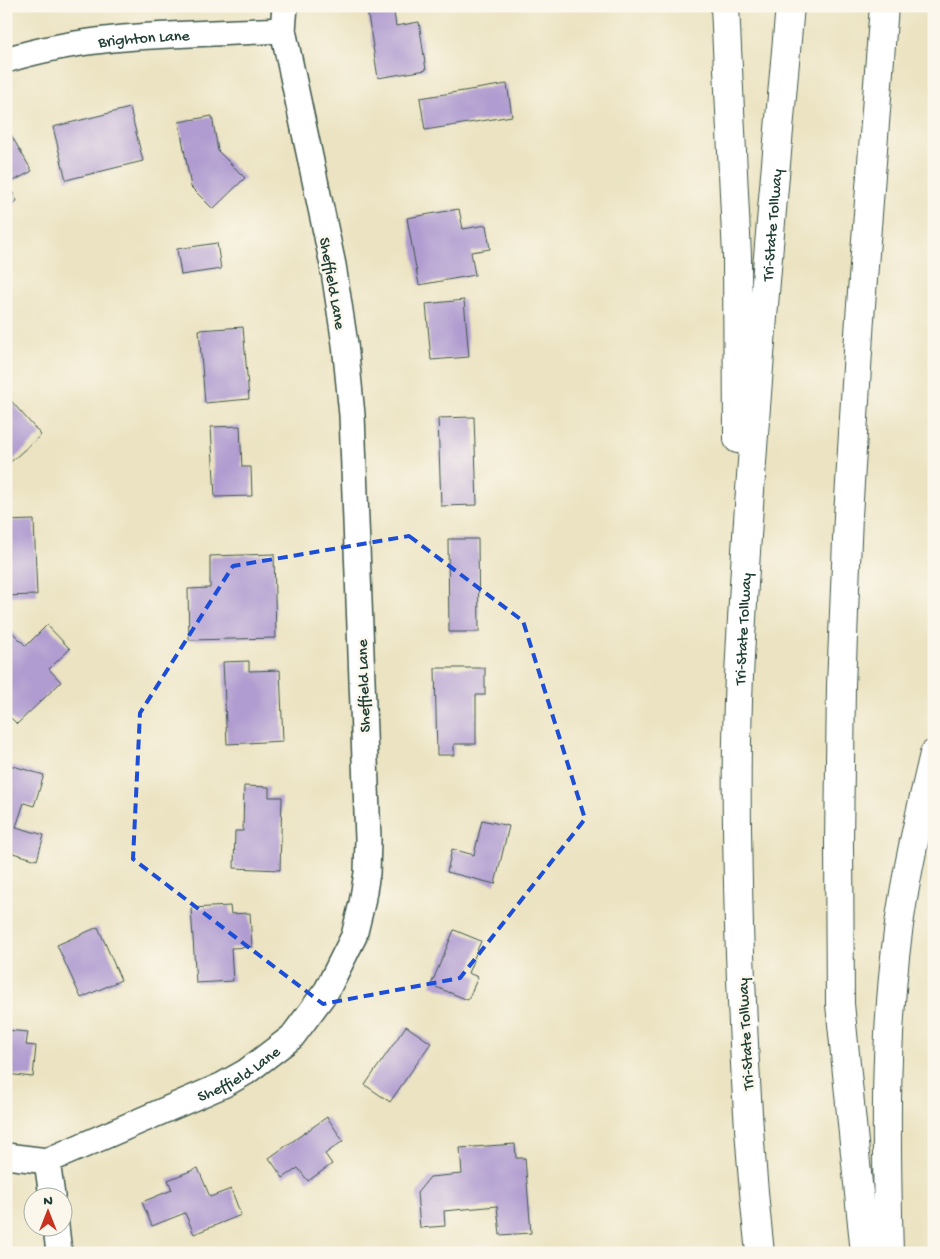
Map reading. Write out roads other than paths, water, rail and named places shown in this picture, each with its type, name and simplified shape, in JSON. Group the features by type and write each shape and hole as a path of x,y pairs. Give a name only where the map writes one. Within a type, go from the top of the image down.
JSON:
{"highway":[{"path":"725,6 737,256 739,678"},
{"name":"Tri-State Tollway","path":"760,1253 750,1164 741,995 737,841 739,678 762,315 790,6"},
{"path":"865,1253 840,1004 839,844 842,685 849,506 860,318 884,6"},
{"path":"889,1253 886,1176 891,998 898,931 909,863 934,754"}],"street":[{"name":"Brighton Lane","path":"6,60 73,43 284,18"},
{"name":"Sheffield Lane","path":"47,1161 223,1085 246,1072 292,1037 327,990 341,965 354,936 362,903 367,873 368,839 350,397 345,344 333,265 284,18"},
{"path":"6,1156 47,1161 51,1186"},
{"path":"57,1236 59,1253"}]}
